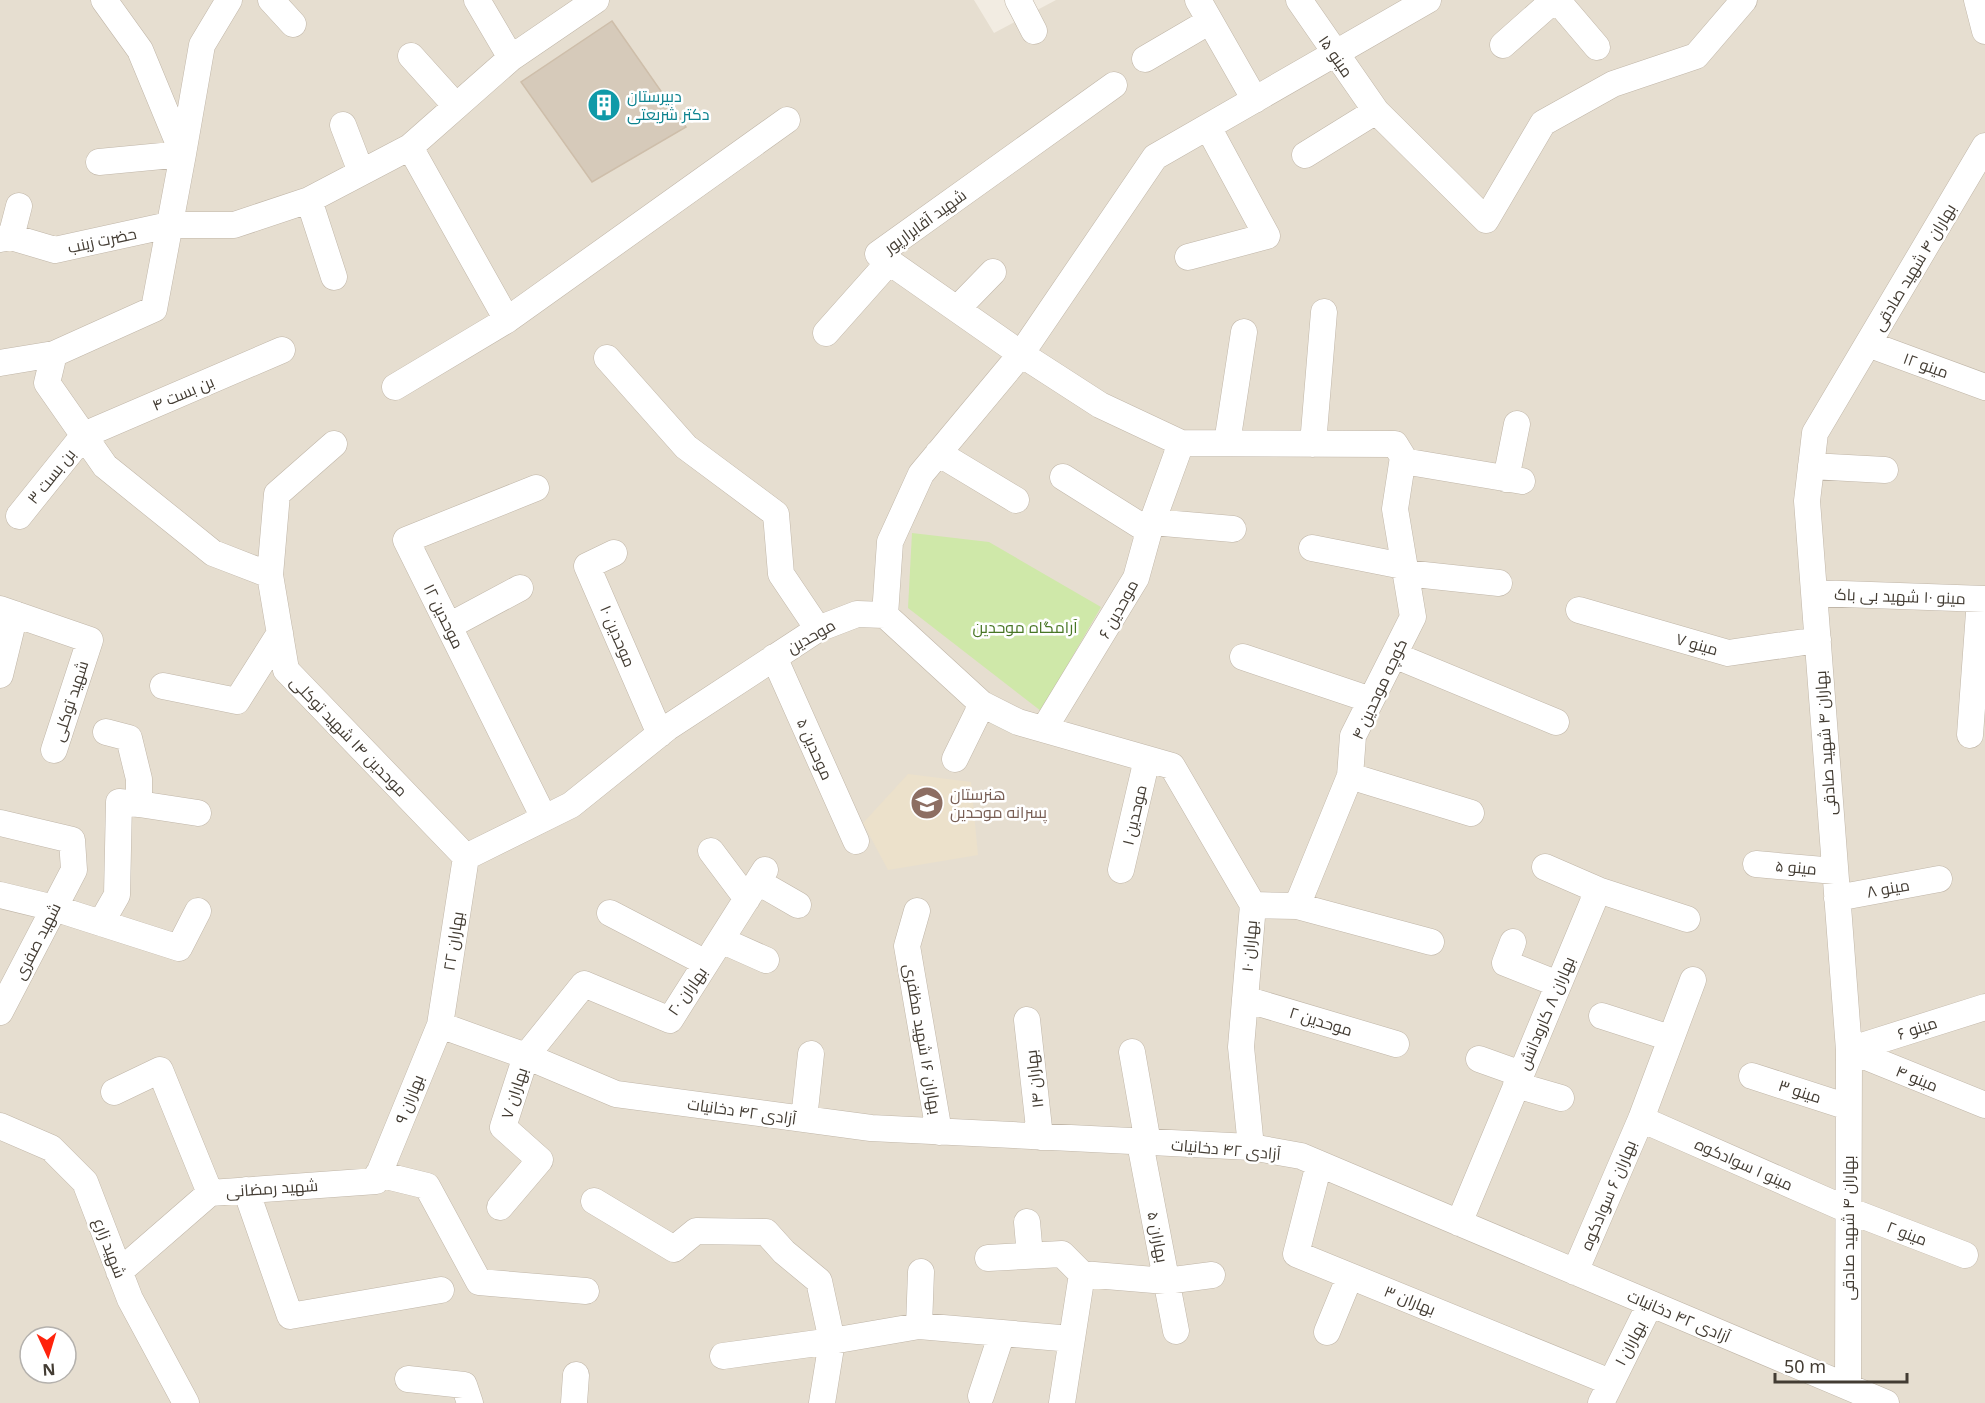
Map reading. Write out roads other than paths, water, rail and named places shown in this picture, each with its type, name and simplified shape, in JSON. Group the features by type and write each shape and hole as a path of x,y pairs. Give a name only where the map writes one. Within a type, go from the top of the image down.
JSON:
{"street":[{"path":"104,0 140,50 183,153"},
{"path":"271,0 293,24"},
{"path":"477,0 511,58"},
{"path":"1018,0 1034,31"},
{"name":"مینو ۱۵","path":"1299,0 1376,111 1486,220 1543,123 1613,84 1696,57 1744,0"},
{"path":"1147,759 1018,722 982,704 885,615 890,542 921,474 1021,354 1155,157 1428,0"},
{"path":"1503,45 1556,0 1597,47"},
{"path":"1977,0 1985,31"},
{"name":"حضرت زینب","path":"6,238 55,250 169,225 234,225 309,200 410,147 511,58 589,2"},
{"path":"0,363 54,354 154,309 202,45 223,3"},
{"path":"1145,59 1204,11 1255,100"},
{"path":"411,56 456,106"},
{"name":"شهید آقابرارپور","path":"1114,85 878,254 1021,354 1100,405 1181,443"},
{"path":"1305,155 1376,111"},
{"path":"395,387 507,320 787,120"},
{"path":"343,125 361,172"},
{"path":"1188,257 1267,236 1208,127"},
{"name":"بهاران ۴ شهید صادقی","path":"1848,1387 1848,1050 1807,501 1815,433 1985,146"},
{"path":"410,147 507,320"},
{"path":"99,162 183,153"},
{"path":"309,200 334,277"},
{"path":"6,238 19,206"},
{"path":"826,333 889,262"},
{"path":"957,309 993,272"},
{"path":"1313,444 1323,312"},
{"path":"1227,443 1244,332"},
{"name":"مینو ۱۲","path":"1868,344 1985,387"},
{"name":"بن بست ۴","path":"84,435 282,350"},
{"path":"54,354 47,383 105,466 213,553 270,575"},
{"path":"607,358 686,447 776,514 780,574 818,628"},
{"path":"1181,443 1395,444 1403,459 1514,480 1517,424"},
{"name":"بن بست ۳","path":"19,516 84,435"},
{"name":"موحدین ۶","path":"1044,729 1136,578 1150,526 1181,443"},
{"name":"موحدین ۱۴ شهید توکلی","path":"334,444 277,494 270,575 286,670 466,857"},
{"path":"938,453 1016,500"},
{"name":"کوچه موحدین ۴","path":"1297,906 1350,776 1353,736 1413,616 1395,508 1403,459"},
{"path":"1811,466 1885,470"},
{"path":"1063,477 1150,526 1233,529"},
{"name":"موحدین ۱۲","path":"536,488 406,540 544,818"},
{"path":"1312,548 1404,569 1499,583"},
{"name":"موحدین ۱۰","path":"614,553 587,566 660,734"},
{"path":"449,626 520,588"},
{"name":"مینو ۱۰ شهید بی باک","path":"1814,593 1982,599"},
{"path":"1970,735 1982,599"},
{"name":"مینو ۷","path":"1579,610 1728,653 1818,640"},
{"path":"0,675 7,612"},
{"name":"شهید توکلی","path":"7,612 90,640 54,750"},
{"name":"موحدین","path":"466,857 571,805 660,734 818,628 857,614 885,615"},
{"path":"163,686 237,701 280,633"},
{"path":"1394,655 1556,723"},
{"name":"موحدین ۵","path":"774,657 856,841"},
{"path":"1243,657 1371,700"},
{"path":"955,759 982,704"},
{"path":"106,732 129,738 139,779 139,804"},
{"name":"بهاران ۱۰","path":"1147,759 1172,766 1253,905 1241,1047 1251,1147"},
{"name":"موحدین ۱","path":"1121,870 1147,759"},
{"path":"1350,776 1471,813"},
{"path":"101,923 117,895 119,802 198,813"},
{"name":"شهید صفری","path":"0,823 72,840 74,870 0,1012"},
{"path":"711,851 757,884 798,905"},
{"name":"بهاران ۲۲","path":"440,1025 466,857"},
{"name":"مینو ۵","path":"1756,864 1835,871"},
{"path":"1545,867 1598,890 1687,919"},
{"name":"مینو ۸","path":"1837,898 1939,879"},
{"name":"بهاران ۲۰","path":"526,1056 584,984 670,1020 757,884"},
{"name":"بهاران ۸ کارودانش","path":"1459,1223 1598,890"},
{"path":"0,895 54,908 179,948 198,911"},
{"path":"1253,905 1297,906 1431,942"},
{"name":"بهاران ۱۶ شهید مظفری","path":"917,911 907,946 939,1132"},
{"path":"609,913 706,963"},
{"path":"721,940 766,960"},
{"path":"1513,942 1505,963 1558,984"},
{"name":"بهاران ۶ سوادکوه","path":"1575,1272 1641,1119 1693,980"},
{"name":"موحدین ۲","path":"1245,999 1396,1044"},
{"name":"مینو ۶","path":"1848,1050 1985,1006"},
{"path":"1602,1016 1670,1038"},
{"name":"بهاران ۱۴","path":"1027,1020 1040,1137"},
{"name":"آزادی ۴۲ دخانیات","path":"440,1025 526,1056 616,1094 871,1128 1251,1147 1301,1156 1886,1403"},
{"name":"بهاران ۹","path":"378,1174 440,1025"},
{"name":"مینو ۴","path":"1848,1050 1985,1105"},
{"name":"بهاران ۵","path":"1132,1052 1144,1143 1176,1331"},
{"path":"804,1119 811,1054"},
{"name":"بهاران ۷","path":"500,1207 540,1160 503,1127 526,1056"},
{"path":"1479,1059 1561,1098"},
{"path":"114,1092 160,1070 210,1192"},
{"name":"مینو ۳","path":"1752,1076 1848,1107"},
{"name":"مینو ۱ سوادکوه","path":"1641,1119 1848,1210"},
{"name":"شهید زارع","path":"0,1126 51,1148 84,1182 130,1299 186,1403"},
{"name":"بهاران ۳","path":"1319,1164 1296,1254 1350,1276 1605,1392"},
{"path":"378,1174 427,1186 479,1282 586,1291"},
{"name":"شهید رمضانی","path":"119,1272 210,1192 376,1181 378,1174"},
{"path":"246,1190 290,1316 441,1290"},
{"path":"594,1201 674,1248 696,1231 766,1232 784,1252 819,1281 832,1341 822,1403"},
{"name":"مینو ۲","path":"1848,1210 1965,1255"},
{"path":"1027,1222 1030,1256"},
{"path":"988,1258 1062,1254 1082,1274 1166,1281 1212,1275"},
{"path":"919,1326 921,1272"},
{"path":"1062,1403 1082,1274"},
{"path":"1327,1332 1350,1276"},
{"name":"بهاران ۱","path":"1605,1392 1650,1304"},
{"path":"723,1356 919,1326 1072,1339"},
{"path":"981,1396 1002,1333"},
{"path":"574,1403 576,1375"},
{"path":"408,1379 464,1385 470,1403"}],"place":[{"name":"دبیرستان دکتر شریعتی","path":"604,105"},
{"name":"هنرستان پسرانه موحدین","path":"927,803"}],"park label":[{"name":"آرامگاه موحدین","path":"1025,627"}]}
